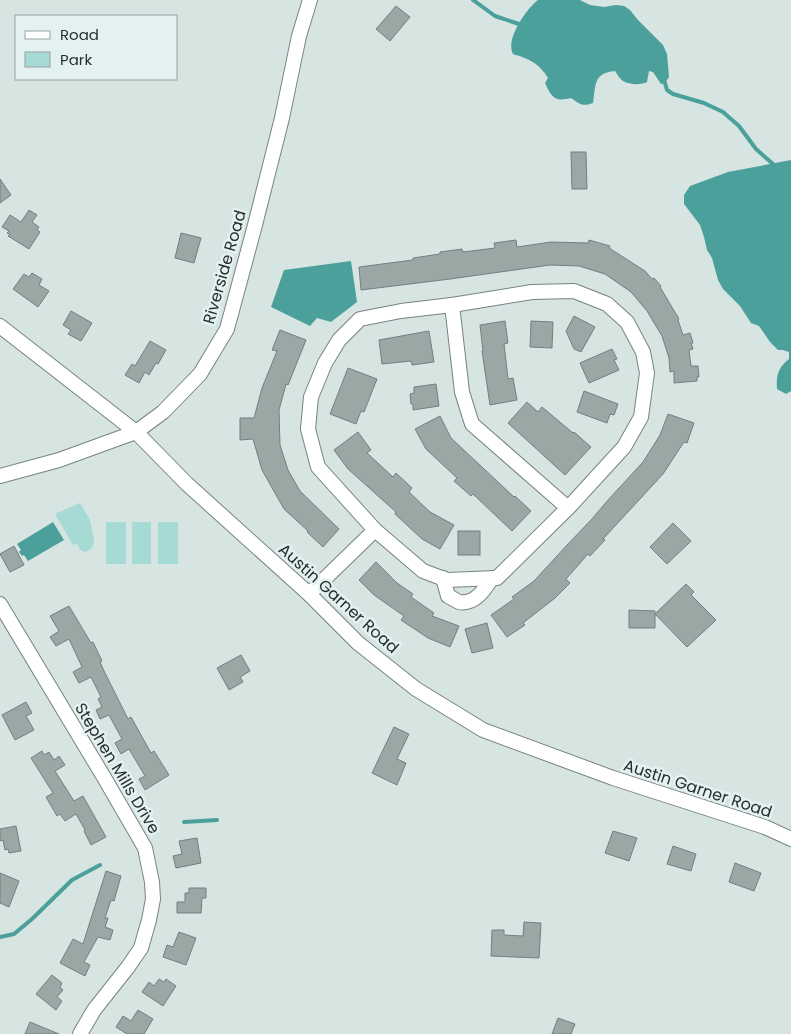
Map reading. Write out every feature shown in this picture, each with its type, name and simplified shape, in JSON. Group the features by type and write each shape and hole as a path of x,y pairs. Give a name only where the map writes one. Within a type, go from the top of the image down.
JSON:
{"street":[{"name":"Riverside Road","path":"0,476 60,460 136,432 163,412 200,374 226,329 255,225 282,118 299,36 310,0"},
{"path":"574,291 607,304 627,322 643,352 647,373 641,417 624,447 568,508 497,578 447,580 423,571 375,530 318,467 308,429 311,398 325,363 339,340 360,319 401,311 532,292 574,291"},
{"path":"452,305 462,392 472,424 568,508"},
{"name":"Austin Garner Road","path":"0,326 136,432 187,484 309,594 358,643 416,689 482,730 613,778 765,827 791,839"},
{"path":"309,594 375,530"},
{"path":"443,578 448,596 459,602 473,600 482,592 492,578"},
{"name":"Stephen Mills Drive","path":"4,608 145,848 152,882 153,899 141,948 94,1010 80,1034"}],"green space":[{"path":"80,503 90,520 94,541 90,550 85,552 80,550 77,543 73,545 55,514"},
{"path":"106,522 126,522 126,564 106,564"},
{"path":"132,522 151,522 151,564 132,564"},
{"path":"158,522 178,522 178,564 158,564"}],"shaded area":[{"path":"538,0 580,0 590,5 604,7 624,6 663,45 667,54 669,77 665,83 661,84 653,72 649,71 647,82 635,84 623,81 615,71 608,72 599,77 595,85 593,103 584,105 571,98 555,98 545,83 548,78 541,69 529,60 513,54 511,48 518,25 528,10"},
{"path":"791,160 791,391 786,394 777,389 777,380 778,372 789,359 789,352 778,350 759,326 751,323 740,306 723,289 718,280 712,258 707,250 700,225 684,204 684,195 690,186 728,172"},
{"path":"351,261 357,302 331,322 317,318 310,326 271,307 284,270"},
{"path":"53,522 64,540 28,561 19,552 21,550 17,544"}],"building":[{"path":"396,6 410,17 390,41 376,29"},
{"path":"571,152 586,152 587,189 572,189"},
{"path":"0,179 11,195 0,203"},
{"path":"29,210 37,215 32,222 39,227 37,230 40,232 29,249 8,236 10,234 7,233 9,231 2,227 10,215 21,222"},
{"path":"181,233 201,238 194,263 175,258"},
{"path":"516,240 517,247 551,242 588,243 589,240 610,246 609,248 645,271 652,279 654,278 661,286 679,319 683,335 690,333 693,343 691,343 693,349 689,350 691,366 698,366 699,377 697,377 697,381 674,383 674,371 670,372 669,358 662,336 647,311 631,292 605,274 579,266 550,265 361,290 359,267 413,260 413,258 440,254 440,252 462,249 463,252 495,248 494,243"},
{"path":"32,273 42,279 39,285 49,291 38,307 13,289 24,274 29,277"},
{"path":"71,311 92,323 81,341 68,334 71,330 63,325"},
{"path":"574,316 595,327 581,352 574,349 566,331"},
{"path":"505,321 508,343 504,344 508,379 513,378 517,400 490,405 480,325"},
{"path":"531,321 553,322 552,348 530,347"},
{"path":"280,330 306,340 288,385 286,384 279,410 280,445 288,470 300,491 339,529 323,547 284,509 262,470 253,439 240,440 240,418 254,418 262,388 277,351 272,350"},
{"path":"429,331 434,362 412,365 411,361 382,364 379,340"},
{"path":"150,341 166,350 149,375 145,372 139,383 125,375 132,364 135,366"},
{"path":"612,349 617,359 614,360 619,370 589,383 580,363"},
{"path":"348,368 377,379 364,412 361,411 356,424 330,414"},
{"path":"436,384 439,406 413,410 410,394 414,393 414,387"},
{"path":"584,391 618,404 614,415 610,414 607,423 577,412"},
{"path":"527,402 538,412 542,407 591,447 565,475 508,423"},
{"path":"668,414 694,423 687,443 684,442 663,474 603,539 605,540 590,556 588,554 566,579 570,583 555,598 523,623 525,625 507,637 491,615 514,599 512,597 534,581 643,462 660,435"},
{"path":"440,416 451,438 531,511 512,531 473,494 471,496 454,481 457,478 426,449 415,429"},
{"path":"358,432 371,450 367,453 393,477 396,473 412,488 409,492 430,512 454,525 440,549 422,539 395,514 396,512 348,469 334,450"},
{"path":"673,523 691,541 667,564 650,547"},
{"path":"458,531 480,531 480,555 458,555"},
{"path":"14,546 24,565 10,572 0,554"},
{"path":"376,562 397,583 413,594 411,597 434,613 432,616 459,626 450,647 428,638 401,620 404,616 374,595 359,580"},
{"path":"686,584 694,592 691,595 716,620 687,647 655,614"},
{"path":"69,606 91,643 93,642 102,661 100,662 104,671 128,719 131,717 151,753 154,751 169,775 145,790 139,779 145,776 129,749 121,754 115,743 122,739 109,715 100,719 96,710 102,707 98,699 101,697 91,677 79,683 73,672 82,667 69,639 56,646 50,637 59,631 50,616"},
{"path":"629,610 655,611 655,628 629,628"},
{"path":"487,623 493,648 472,653 465,629"},
{"path":"241,655 250,671 240,677 243,682 229,690 217,668"},
{"path":"26,702 32,713 26,716 34,730 15,740 2,715"},
{"path":"394,727 409,734 397,759 406,763 397,785 372,773"},
{"path":"42,751 44,755 49,752 54,760 59,756 65,765 55,771 74,801 83,796 106,837 91,845 76,814 65,821 60,814 57,816 46,797 53,793 31,758"},
{"path":"16,826 21,851 9,853 8,849 5,850 3,840 0,841 0,829"},
{"path":"613,831 637,838 629,861 605,853"},
{"path":"197,838 201,863 176,868 173,856 182,854 179,841"},
{"path":"673,846 696,854 691,871 667,864"},
{"path":"735,863 761,873 754,891 729,882"},
{"path":"106,871 121,876 114,901 111,900 105,918 108,918 105,927 113,930 110,940 98,937 84,962 90,965 85,976 60,963 73,939 83,944"},
{"path":"0,873 19,881 9,907 0,903"},
{"path":"189,888 206,888 206,898 202,898 201,913 177,913 177,902 185,902 185,893 189,893"},
{"path":"524,922 541,923 539,958 491,956 492,930 504,930 504,935 523,936"},
{"path":"179,932 196,938 186,965 163,957 167,945 173,947"},
{"path":"52,975 62,983 60,987 63,990 57,997 62,1001 56,1010 36,994"},
{"path":"159,979 164,982 166,979 176,986 163,1006 142,992 149,982 154,986"},
{"path":"138,1010 153,1019 144,1034 127,1034 116,1027 123,1016 131,1021"},
{"path":"558,1018 575,1024 571,1034 552,1034"},
{"path":"30,1022 59,1034 25,1034"}],"waterway":[{"path":"473,0 495,16 519,24"},
{"path":"665,83 667,90 673,94 704,103 723,112 739,126 756,149 773,164"},
{"path":"184,822 217,820"},
{"path":"0,937 14,934 72,880 100,865"}]}
